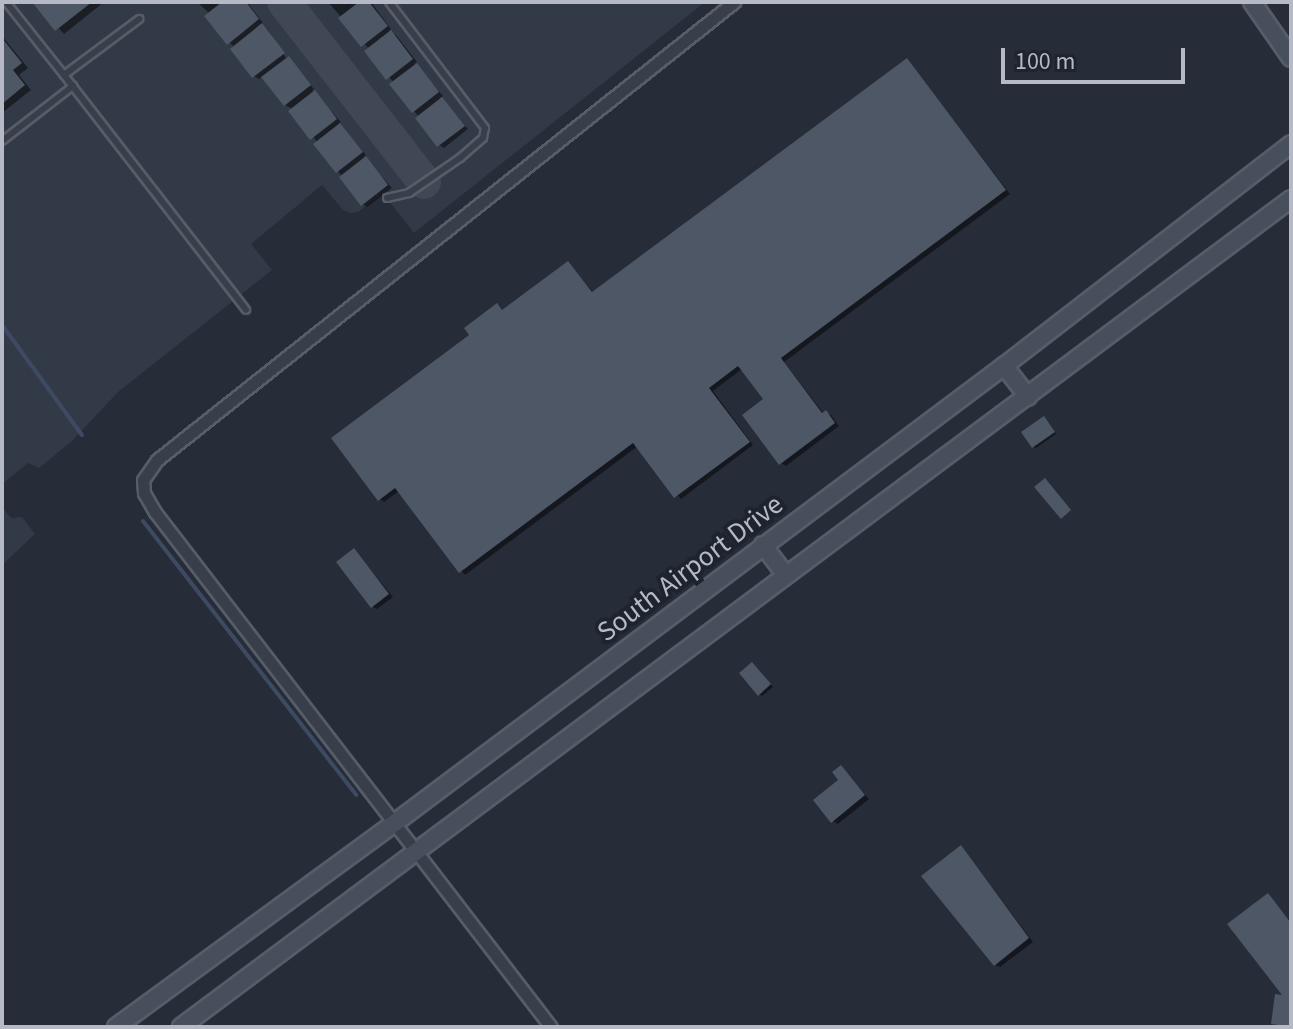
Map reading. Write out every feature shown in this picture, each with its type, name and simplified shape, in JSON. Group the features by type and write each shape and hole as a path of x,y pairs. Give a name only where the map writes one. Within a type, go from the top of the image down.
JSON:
{"main road":[{"path":"1252,2 1291,58"},
{"name":"South Airport Drive","path":"124,1025 1004,366 1291,144"},
{"path":"181,1027 1291,199"},
{"path":"1004,366 1028,397"},
{"path":"763,545 785,574"}],"street":[{"path":"551,1027 155,512 143,488 145,476 153,463 734,2"}],"lane":[{"path":"6,2 246,310"},
{"path":"387,198 409,193 460,158 483,138 485,128 389,2"},
{"path":"64,75 139,19"},
{"path":"2,141 73,86"}],"shaded area":[{"path":"2,2 705,2 414,233 383,193 358,212 351,213 343,210 322,185 251,244 272,270 118,392 72,441 39,468 28,463 2,484"},
{"path":"2,507 11,518 22,517 35,534 2,565"}],"building":[{"path":"32,2 92,2 55,31"},
{"path":"222,2 246,2 259,19 227,45 204,16"},
{"path":"359,2 369,2 388,26 361,47 338,18"},
{"path":"262,23 285,53 252,78 230,49"},
{"path":"391,30 413,59 386,80 364,51"},
{"path":"2,38 22,63 13,70 25,85 2,104"},
{"path":"289,56 311,85 284,106 261,77"},
{"path":"907,58 1006,190 781,358 822,413 826,410 835,423 779,465 742,415 763,399 738,366 709,388 750,442 674,498 633,443 459,573 395,488 378,501 331,438 469,335 464,328 497,303 502,310 568,261 592,292"},
{"path":"417,63 439,92 412,113 389,84"},
{"path":"315,90 337,119 310,140 288,111"},
{"path":"442,97 465,126 437,147 415,118"},
{"path":"340,123 363,152 336,173 313,144"},
{"path":"366,156 388,185 361,206 339,177"},
{"path":"1044,416 1055,432 1032,448 1021,432"},
{"path":"1045,478 1071,510 1061,519 1034,487"},
{"path":"354,548 389,594 371,608 336,562"},
{"path":"752,662 771,684 758,696 739,673"},
{"path":"841,765 865,795 831,823 813,800 838,780 832,772"},
{"path":"961,845 1029,938 994,966 921,876"},
{"path":"1268,893 1291,923 1291,1027 1271,1024 1275,994 1282,995 1227,924"}],"waterway":[{"path":"2,325 82,435"},
{"path":"143,521 356,795"}],"taxiway":[{"path":"284,2 424,182"}]}
